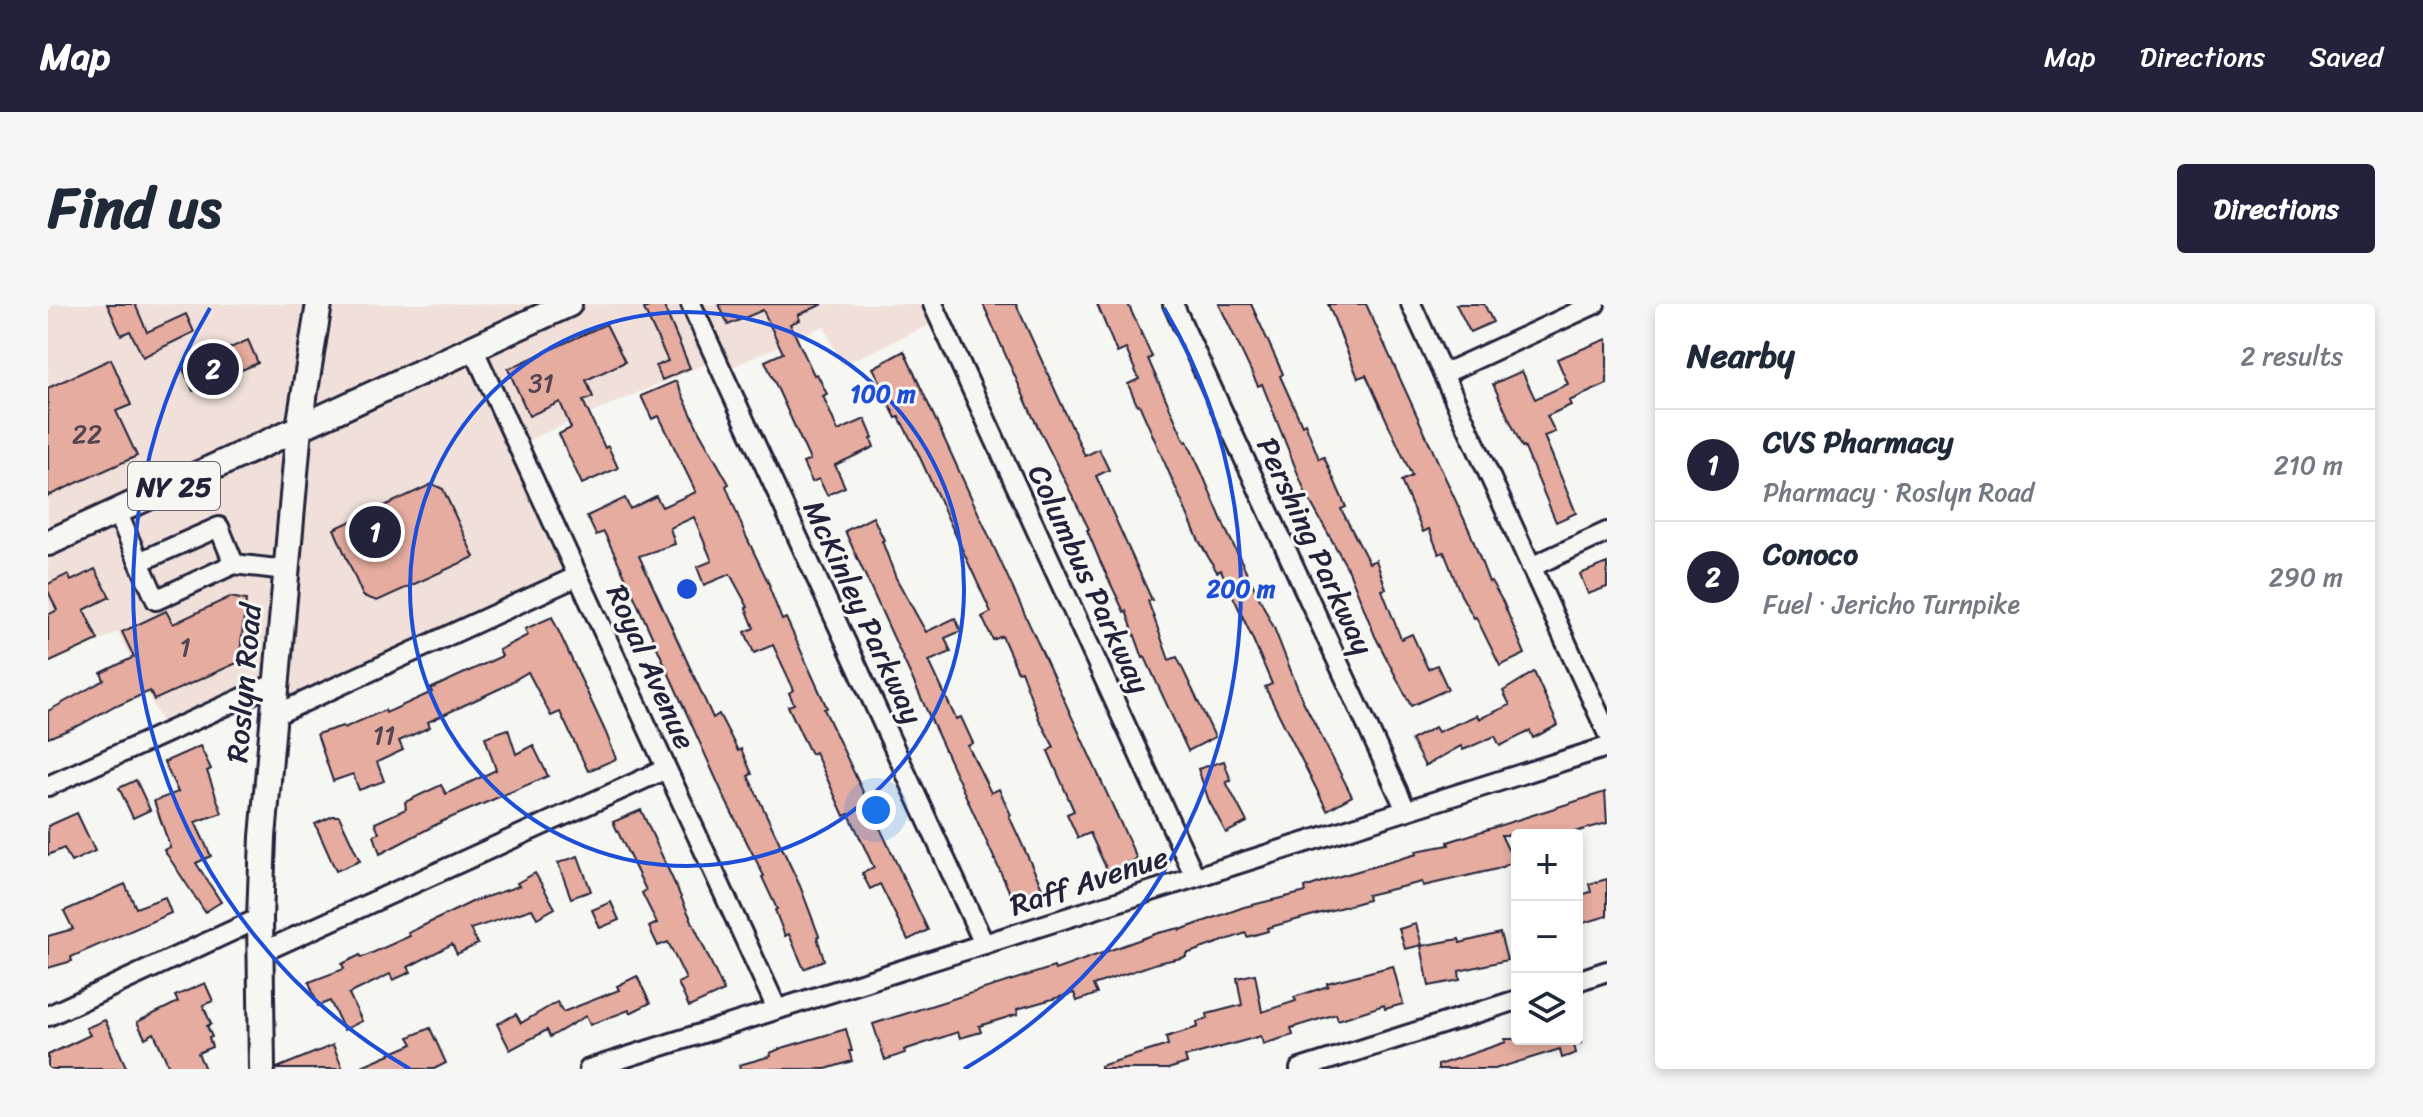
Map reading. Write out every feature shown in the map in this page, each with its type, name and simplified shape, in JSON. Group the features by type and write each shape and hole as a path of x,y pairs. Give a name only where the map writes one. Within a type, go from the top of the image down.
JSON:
{"main road":[{"name":"Roslyn Road","path":"262,1069 260,918 273,716 299,428 319,304"},
{"name":"NY 25","path":"48,543 569,304"}],"street":[{"name":"McKinley Parkway","path":"691,304 984,944"},
{"name":"Columbus Parkway","path":"933,304 1195,877"},
{"name":"Pershing Parkway","path":"1173,304 1406,810"},
{"path":"1411,304 1607,732"},
{"path":"1443,374 1595,304"},
{"name":"Royal Avenue","path":"473,348 777,1009"},
{"path":"117,512 156,600 234,564 286,570"},
{"path":"139,562 219,527 234,564"},
{"path":"1531,567 1607,532"},
{"path":"273,716 578,576"},
{"path":"48,786 276,683"},
{"name":"Raff Avenue","path":"589,1069 1607,747"},
{"path":"260,953 666,769"},
{"path":"48,1016 260,918"},
{"path":"1583,979 1607,971"},
{"path":"1300,1069 1511,1002"}],"shaded area":[{"path":"48,304 933,304 940,320 842,365 824,326 721,372 714,360 517,445 578,576 273,716 276,684 165,730 118,632 48,664"}],"building":[{"path":"107,304 135,304 147,332 186,314 194,332 143,357 130,331 121,335"},
{"path":"663,304 690,368 662,380 656,366 668,361 644,309"},
{"path":"719,304 823,304 798,315 800,320 790,324 814,375 817,374 827,394 823,396 838,431 865,419 873,438 874,447 835,465 845,487 827,495 819,479 812,482 803,463 810,460 765,361 783,353 763,310 728,325"},
{"path":"983,304 1016,304 1085,456 1099,449 1109,470 1096,476 1152,600 1148,601 1169,660 1177,657 1215,737 1188,751 1143,658 1126,611 1100,561 1089,529 1033,417"},
{"path":"1097,304 1128,304 1152,357 1148,359 1274,628 1302,699 1352,796 1327,810 1265,687 1272,684 1221,570 1217,572 1199,541 1137,405 1128,384 1139,379 1126,349 1117,353"},
{"path":"1219,304 1251,304 1302,425 1305,423 1319,459 1324,457 1346,507 1341,509 1369,563 1376,560 1386,589 1382,590 1401,639 1412,634 1428,669 1437,665 1448,689 1411,706 1375,636 1349,571 1306,494 1262,384 1258,386"},
{"path":"1328,304 1366,304 1470,532 1489,582 1503,602 1525,654 1500,666 1476,617 1461,595 1444,552 1439,554 1429,529 1423,532 1401,481 1412,476 1366,375 1358,378"},
{"path":"1456,304 1484,304 1493,322 1470,332"},
{"path":"606,324 625,362 586,380 593,397 583,401 618,468 582,484 559,434 571,428 560,402 529,416 508,369"},
{"path":"1607,339 1607,384 1569,401 1571,405 1547,416 1555,432 1544,436 1576,513 1556,522 1524,446 1493,384 1522,371 1535,399 1568,384 1557,359"},
{"path":"248,340 258,363 193,391 183,369"},
{"path":"904,351 1137,859 1108,872 1090,833 1078,838 1067,814 1074,811 1048,751 1054,747 1039,719 1021,671 1018,672 1002,636 993,640 982,617 991,612 916,449 899,417 896,418 886,398 889,397 873,368"},
{"path":"111,359 131,405 116,411 137,456 48,496 48,388"},
{"path":"676,381 699,431 729,484 726,486 782,620 786,618 827,708 824,709 928,930 908,940 880,884 870,889 862,873 874,868 849,814 844,816 815,752 811,754 788,706 794,704 789,693 794,690 773,645 754,653 745,632 754,628 748,607 730,574 704,585 697,567 712,561 694,517 670,528 675,544 639,556 713,718 719,714 738,751 741,749 752,774 748,776 800,886 819,936 824,960 804,969 789,934 785,936 764,876 726,801 604,532 596,535 587,516 625,498 630,509 656,496 662,507 696,492 659,416 652,419 641,396"},
{"path":"432,484 443,489 474,557 377,601 363,596 334,529"},
{"path":"873,517 896,578 926,632 955,618 961,631 945,638 951,652 929,661 956,719 961,717 973,743 968,746 991,793 999,789 1044,892 1015,904 845,531"},
{"path":"1607,563 1607,587 1588,594 1580,574"},
{"path":"95,569 110,597 84,610 98,640 48,663 48,615 57,610 48,584 68,574 71,581"},
{"path":"230,597 246,600 239,662 154,700 150,691 48,738 48,711 104,680 101,673 134,657 122,632 166,611 173,624"},
{"path":"552,617 616,759 588,771 560,712 551,716 528,672 428,722 430,727 399,741 403,750 377,762 384,781 359,790 353,774 333,781 317,734 344,728 385,710 386,713 432,692 430,689 502,656 499,650 528,635 525,629"},
{"path":"1534,672 1558,725 1533,738 1530,731 1500,746 1495,736 1463,750 1461,746 1425,766 1411,740 1435,727 1438,732 1510,705 1503,691"},
{"path":"508,729 516,754 533,745 548,776 443,821 380,854 374,835 379,833 375,823 406,809 405,802 441,785 446,794 496,770 485,737"},
{"path":"200,746 211,769 207,771 222,813 195,822 211,856 196,863 221,902 205,912 164,850 170,847 154,801 178,792 164,762"},
{"path":"1224,761 1231,781 1226,782 1247,822 1226,833 1209,801 1198,769"},
{"path":"136,780 150,810 133,818 119,788"},
{"path":"1605,792 1607,823 1583,830 1511,829 1511,835 1501,835 1511,856 1511,863 1497,869 1367,895 1368,900 1267,928 1268,931 1247,937 1246,933 1186,954 1186,957 1157,963 1093,985 1097,994 1077,1001 1074,993 1017,1009 1018,1014 979,1026 981,1032 960,1038 958,1032 904,1050 905,1053 885,1060 873,1024 1054,967 1055,970 1158,933 1180,930 1244,907 1306,892 1305,888 1330,879 1417,854 1416,851 1449,845 1448,842"},
{"path":"641,810 724,991 689,1007 678,983 686,979 668,942 658,946 649,927 657,923 642,893 646,890 613,822"},
{"path":"77,813 95,851 71,862 64,848 48,855 48,826"},
{"path":"339,816 360,861 336,871 315,824"},
{"path":"578,856 591,891 571,898 558,863"},
{"path":"535,873 555,908 537,918 532,909 470,929 478,944 457,954 452,944 408,967 411,972 393,980 390,974 349,994 362,1021 344,1030 330,1001 318,1006 309,982 344,969 342,964 410,936 408,933 474,901 519,886 517,883"},
{"path":"1607,879 1607,916 1583,923 1583,894 1591,892 1589,884"},
{"path":"125,884 136,908 165,897 171,913 71,957 72,961 48,968 48,936 73,929 64,911"},
{"path":"611,902 619,920 600,928 592,910"},
{"path":"1416,924 1422,945 1405,949 1399,929"},
{"path":"1500,933 1507,960 1459,971 1460,980 1429,986 1421,946 1459,939 1460,943"},
{"path":"1393,966 1403,1004 1385,1009 1384,1005 1338,1020 1336,1014 1291,1028 1293,1035 1263,1044 1261,1036 1185,1057 1187,1063 1168,1069 1100,1069 1100,1066 1168,1045 1166,1037 1198,1027 1197,1022 1208,1019 1207,1014 1242,1005 1237,978 1255,974 1262,1012 1296,1001 1294,997 1328,986 1327,983"},
{"path":"637,976 650,1003 630,1013 629,1010 590,1025 586,1016 550,1037 547,1030 510,1050 497,1024 516,1014 521,1023 557,1002 563,1012 619,990 617,986"},
{"path":"205,983 213,1001 203,1005 211,1024 207,1026 212,1037 209,1038 212,1047 198,1053 205,1069 170,1069 154,1033 145,1038 137,1022 178,1002 175,996"},
{"path":"105,1020 127,1069 48,1069 48,1055 90,1035 86,1028"},
{"path":"430,1028 446,1063 434,1069 355,1069 413,1044 409,1037"},
{"path":"846,1029 852,1061 826,1069 740,1069 739,1065 771,1056 770,1053 782,1048"},
{"path":"1505,1039 1511,1039 1511,1045 1574,1045 1576,1053 1562,1058 1560,1049 1495,1069 1438,1069 1438,1065 1506,1042"},
{"path":"333,1045 343,1069 277,1069 277,1068"}],"place":[{"name":"Conoco","path":"213,369"},
{"name":"CVS Pharmacy","path":"375,532"}]}
